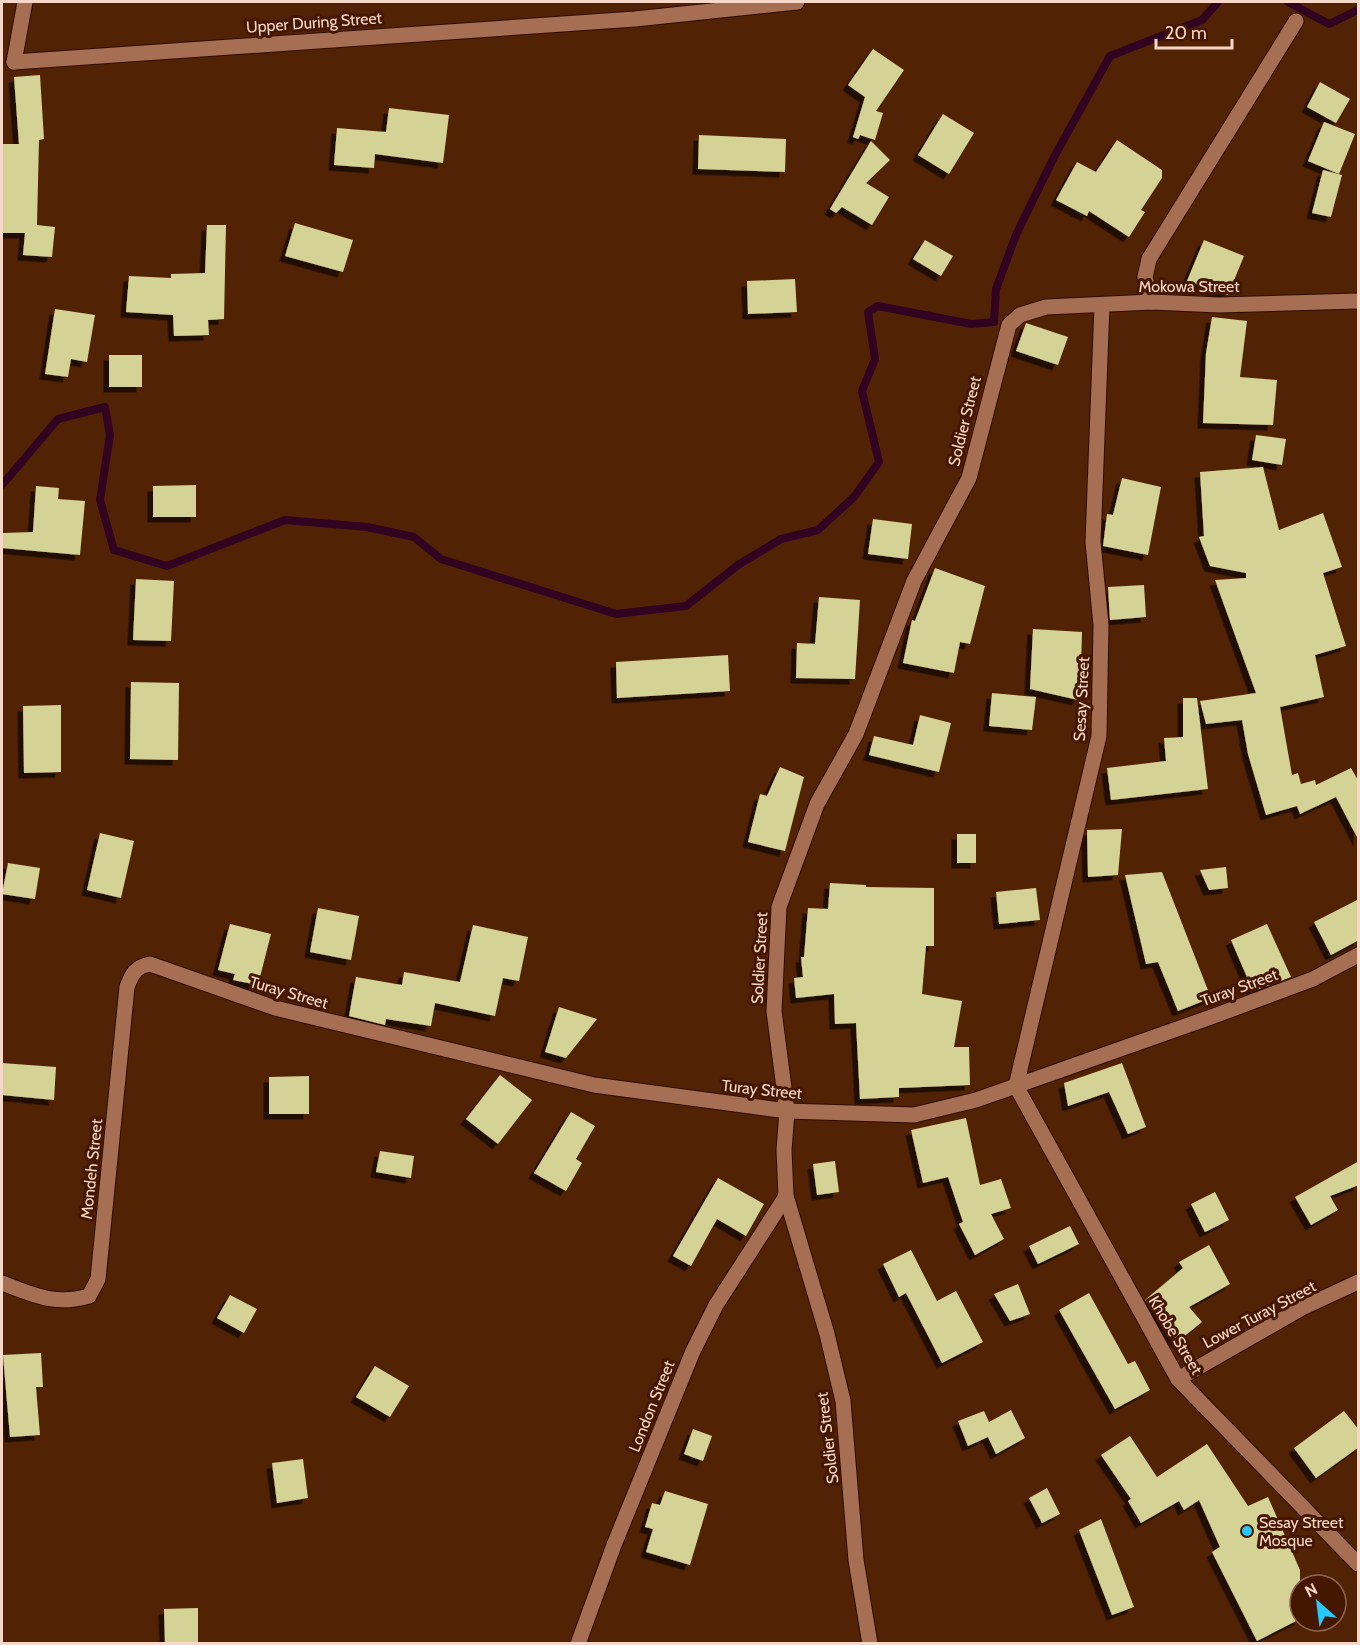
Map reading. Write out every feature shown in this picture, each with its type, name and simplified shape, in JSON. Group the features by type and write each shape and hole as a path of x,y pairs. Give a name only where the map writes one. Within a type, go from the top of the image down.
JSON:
{"street":[{"path":"8,66 24,2"},
{"name":"Upper During Street","path":"8,66 635,19 797,2"},
{"path":"1152,302 1145,277 1149,259 1296,21"},
{"name":"Mokowa Street","path":"1020,315 1046,307 1152,302 1219,305 1359,301"},
{"name":"Sesay Street","path":"1016,1086 1099,736 1101,626 1093,530 1102,306"},
{"name":"Soldier Street","path":"870,1644 856,1560 843,1401 827,1335 786,1196 784,1150 787,1111 774,1011 779,907 817,804 856,734 914,581 969,478 1004,340 1009,325 1020,315"},
{"name":"Turay Street","path":"150,964 275,1008 594,1085 787,1111 914,1115 976,1100 1016,1086 1313,979 1359,955"},
{"name":"Mondeh Street","path":"2,1283 45,1299 68,1302 89,1296 99,1279 127,987 132,973 140,966 150,964"},
{"name":"Khobe Street","path":"1016,1086 1178,1379 1359,1564"},
{"name":"London Street","path":"578,1644 606,1566 693,1351 716,1305 786,1196"},
{"name":"Lower Turay Street","path":"1178,1379 1302,1308 1359,1282"}],"building":[{"path":"873,49 904,70 876,111 883,113 875,140 860,135 858,139 853,137 865,97 848,85"},
{"path":"40,75 44,139 39,140 37,225 55,227 52,257 23,255 25,233 2,233 2,144 19,144 14,77"},
{"path":"1320,82 1350,99 1336,123 1307,107"},
{"path":"389,108 449,115 443,163 375,154 374,168 334,165 337,128 386,132"},
{"path":"943,114 974,133 949,174 918,155"},
{"path":"1324,122 1355,134 1339,174 1308,161"},
{"path":"699,135 786,139 785,172 698,169"},
{"path":"1117,140 1162,170 1162,178 1141,210 1145,212 1129,237 1089,211 1087,216 1056,200 1077,162 1096,172"},
{"path":"871,141 890,160 866,183 889,197 872,225 842,207 836,213 830,209"},
{"path":"1323,170 1342,175 1331,217 1312,213"},
{"path":"295,223 353,240 343,272 285,256"},
{"path":"207,225 226,225 224,319 208,320 209,335 174,336 173,315 126,312 129,276 171,278 171,274 205,273"},
{"path":"925,240 953,256 941,276 913,259"},
{"path":"1204,240 1244,256 1228,295 1187,281"},
{"path":"795,279 797,312 748,314 747,281"},
{"path":"55,309 95,315 87,362 71,359 68,377 45,374"},
{"path":"1212,317 1247,321 1240,377 1277,380 1273,425 1203,423 1206,353"},
{"path":"1026,323 1068,337 1058,365 1016,351"},
{"path":"109,355 142,355 142,387 109,387"},
{"path":"1256,435 1286,439 1282,465 1252,460"},
{"path":"1263,467 1279,530 1323,513 1342,567 1323,573 1346,646 1315,655 1324,697 1280,707 1292,775 1298,773 1301,784 1315,780 1316,785 1351,768 1359,782 1359,841 1336,797 1300,814 1297,806 1266,815 1248,754 1242,720 1206,724 1200,701 1256,693 1215,580 1246,578 1246,573 1210,566 1199,537 1204,536 1200,472"},
{"path":"1122,478 1161,487 1148,555 1103,546 1107,514 1113,515"},
{"path":"196,485 196,517 153,517 153,486"},
{"path":"36,486 59,488 58,499 85,501 80,555 2,548 2,533 33,532"},
{"path":"873,519 912,524 908,559 868,554"},
{"path":"935,568 985,586 970,644 960,642 954,673 903,663 912,620 915,621"},
{"path":"136,579 174,581 171,641 133,640"},
{"path":"1144,585 1146,617 1110,620 1108,587"},
{"path":"819,597 860,600 855,679 796,678 797,643 815,644"},
{"path":"1033,629 1082,632 1081,667 1085,667 1078,700 1030,689"},
{"path":"728,655 730,691 617,698 616,662"},
{"path":"131,682 179,683 178,760 130,759"},
{"path":"992,693 1036,697 1032,730 989,726"},
{"path":"1183,698 1197,698 1208,789 1111,800 1107,768 1166,761 1164,738 1183,737"},
{"path":"61,705 61,772 24,773 23,706"},
{"path":"920,715 951,723 939,772 869,755 874,736 913,745"},
{"path":"780,767 804,777 785,851 748,842 760,794 767,796"},
{"path":"1122,829 1118,875 1088,877 1087,830"},
{"path":"100,833 134,841 121,898 87,890"},
{"path":"957,834 976,834 976,863 957,863"},
{"path":"8,863 40,868 35,899 2,894"},
{"path":"1226,867 1228,888 1209,890 1200,870"},
{"path":"1162,872 1211,998 1178,1011 1158,962 1146,964 1125,875"},
{"path":"830,883 866,885 866,887 934,888 934,946 926,946 922,994 962,1001 954,1047 969,1047 970,1085 899,1088 899,1097 860,1099 856,1023 835,1024 834,994 796,998 794,978 803,977 801,957 804,957 808,908 828,909"},
{"path":"1036,888 1040,920 999,924 996,892"},
{"path":"1359,899 1359,940 1331,955 1314,922"},
{"path":"318,908 359,916 351,960 310,952"},
{"path":"230,924 271,934 258,985 233,980 235,974 218,970"},
{"path":"1267,924 1291,977 1253,991 1231,940"},
{"path":"473,925 528,937 519,981 503,978 495,1016 435,1003 431,1026 386,1019 385,1025 349,1016 356,977 402,985 404,972 460,982"},
{"path":"559,1007 597,1019 566,1058 545,1052"},
{"path":"2,1063 56,1067 54,1100 2,1095"},
{"path":"1122,1063 1146,1127 1128,1134 1109,1092 1068,1106 1064,1083"},
{"path":"500,1075 532,1100 498,1144 466,1119"},
{"path":"309,1076 309,1114 269,1114 269,1077"},
{"path":"571,1112 595,1126 576,1159 582,1163 566,1191 534,1173"},
{"path":"966,1118 980,1185 1001,1179 1011,1208 991,1214 1004,1239 975,1255 959,1224 963,1222 948,1177 923,1183 911,1130"},
{"path":"380,1151 414,1156 411,1178 376,1172"},
{"path":"835,1161 839,1192 817,1195 813,1164"},
{"path":"1359,1161 1359,1185 1330,1196 1338,1210 1311,1225 1295,1197"},
{"path":"718,1178 764,1204 746,1236 717,1219 691,1266 673,1256"},
{"path":"1215,1192 1229,1220 1205,1232 1191,1204"},
{"path":"1070,1226 1079,1244 1038,1264 1029,1246"},
{"path":"1209,1245 1230,1284 1189,1307 1202,1322 1177,1342 1145,1300 1183,1268 1179,1262"},
{"path":"911,1250 937,1301 956,1291 983,1342 942,1363 906,1293 899,1297 883,1264"},
{"path":"1018,1284 1030,1314 1010,1321 994,1294"},
{"path":"1089,1293 1128,1364 1135,1361 1150,1390 1115,1409 1059,1310"},
{"path":"230,1295 257,1309 244,1333 217,1318"},
{"path":"41,1353 43,1387 36,1387 40,1435 10,1437 3,1355"},
{"path":"375,1366 409,1386 390,1417 356,1397"},
{"path":"1011,1410 1025,1438 996,1454 988,1437 968,1446 958,1421 984,1411 989,1422"},
{"path":"1344,1411 1359,1430 1359,1447 1316,1478 1294,1448"},
{"path":"693,1429 712,1436 703,1461 684,1454"},
{"path":"1130,1436 1157,1477 1207,1444 1248,1506 1268,1497 1300,1570 1300,1573 1288,1573 1288,1625 1257,1641 1212,1552 1220,1547 1199,1500 1184,1510 1179,1501 1141,1523 1128,1501 1131,1499 1101,1455"},
{"path":"303,1459 308,1498 277,1503 272,1463"},
{"path":"1047,1488 1060,1514 1042,1523 1029,1498"},
{"path":"665,1491 708,1504 690,1565 646,1552 653,1529 645,1527 652,1503 660,1505"},
{"path":"1101,1519 1134,1607 1112,1615 1079,1530"},
{"path":"198,1608 198,1644 165,1644 164,1609"}],"waterway":[{"path":"2,485 58,419 105,407 110,435 100,500 114,550 167,566 285,520 367,527 414,537 441,559 616,614 686,606 738,565 781,539 818,530 854,497 879,462 862,391 875,359 868,312 878,306 971,324 994,322 996,289 1016,235 1054,157 1110,56 1202,20 1218,2"},
{"path":"1288,2 1329,24 1358,10"}],"place":[{"name":"Sesay Street Mosque","path":"1247,1531"}]}
